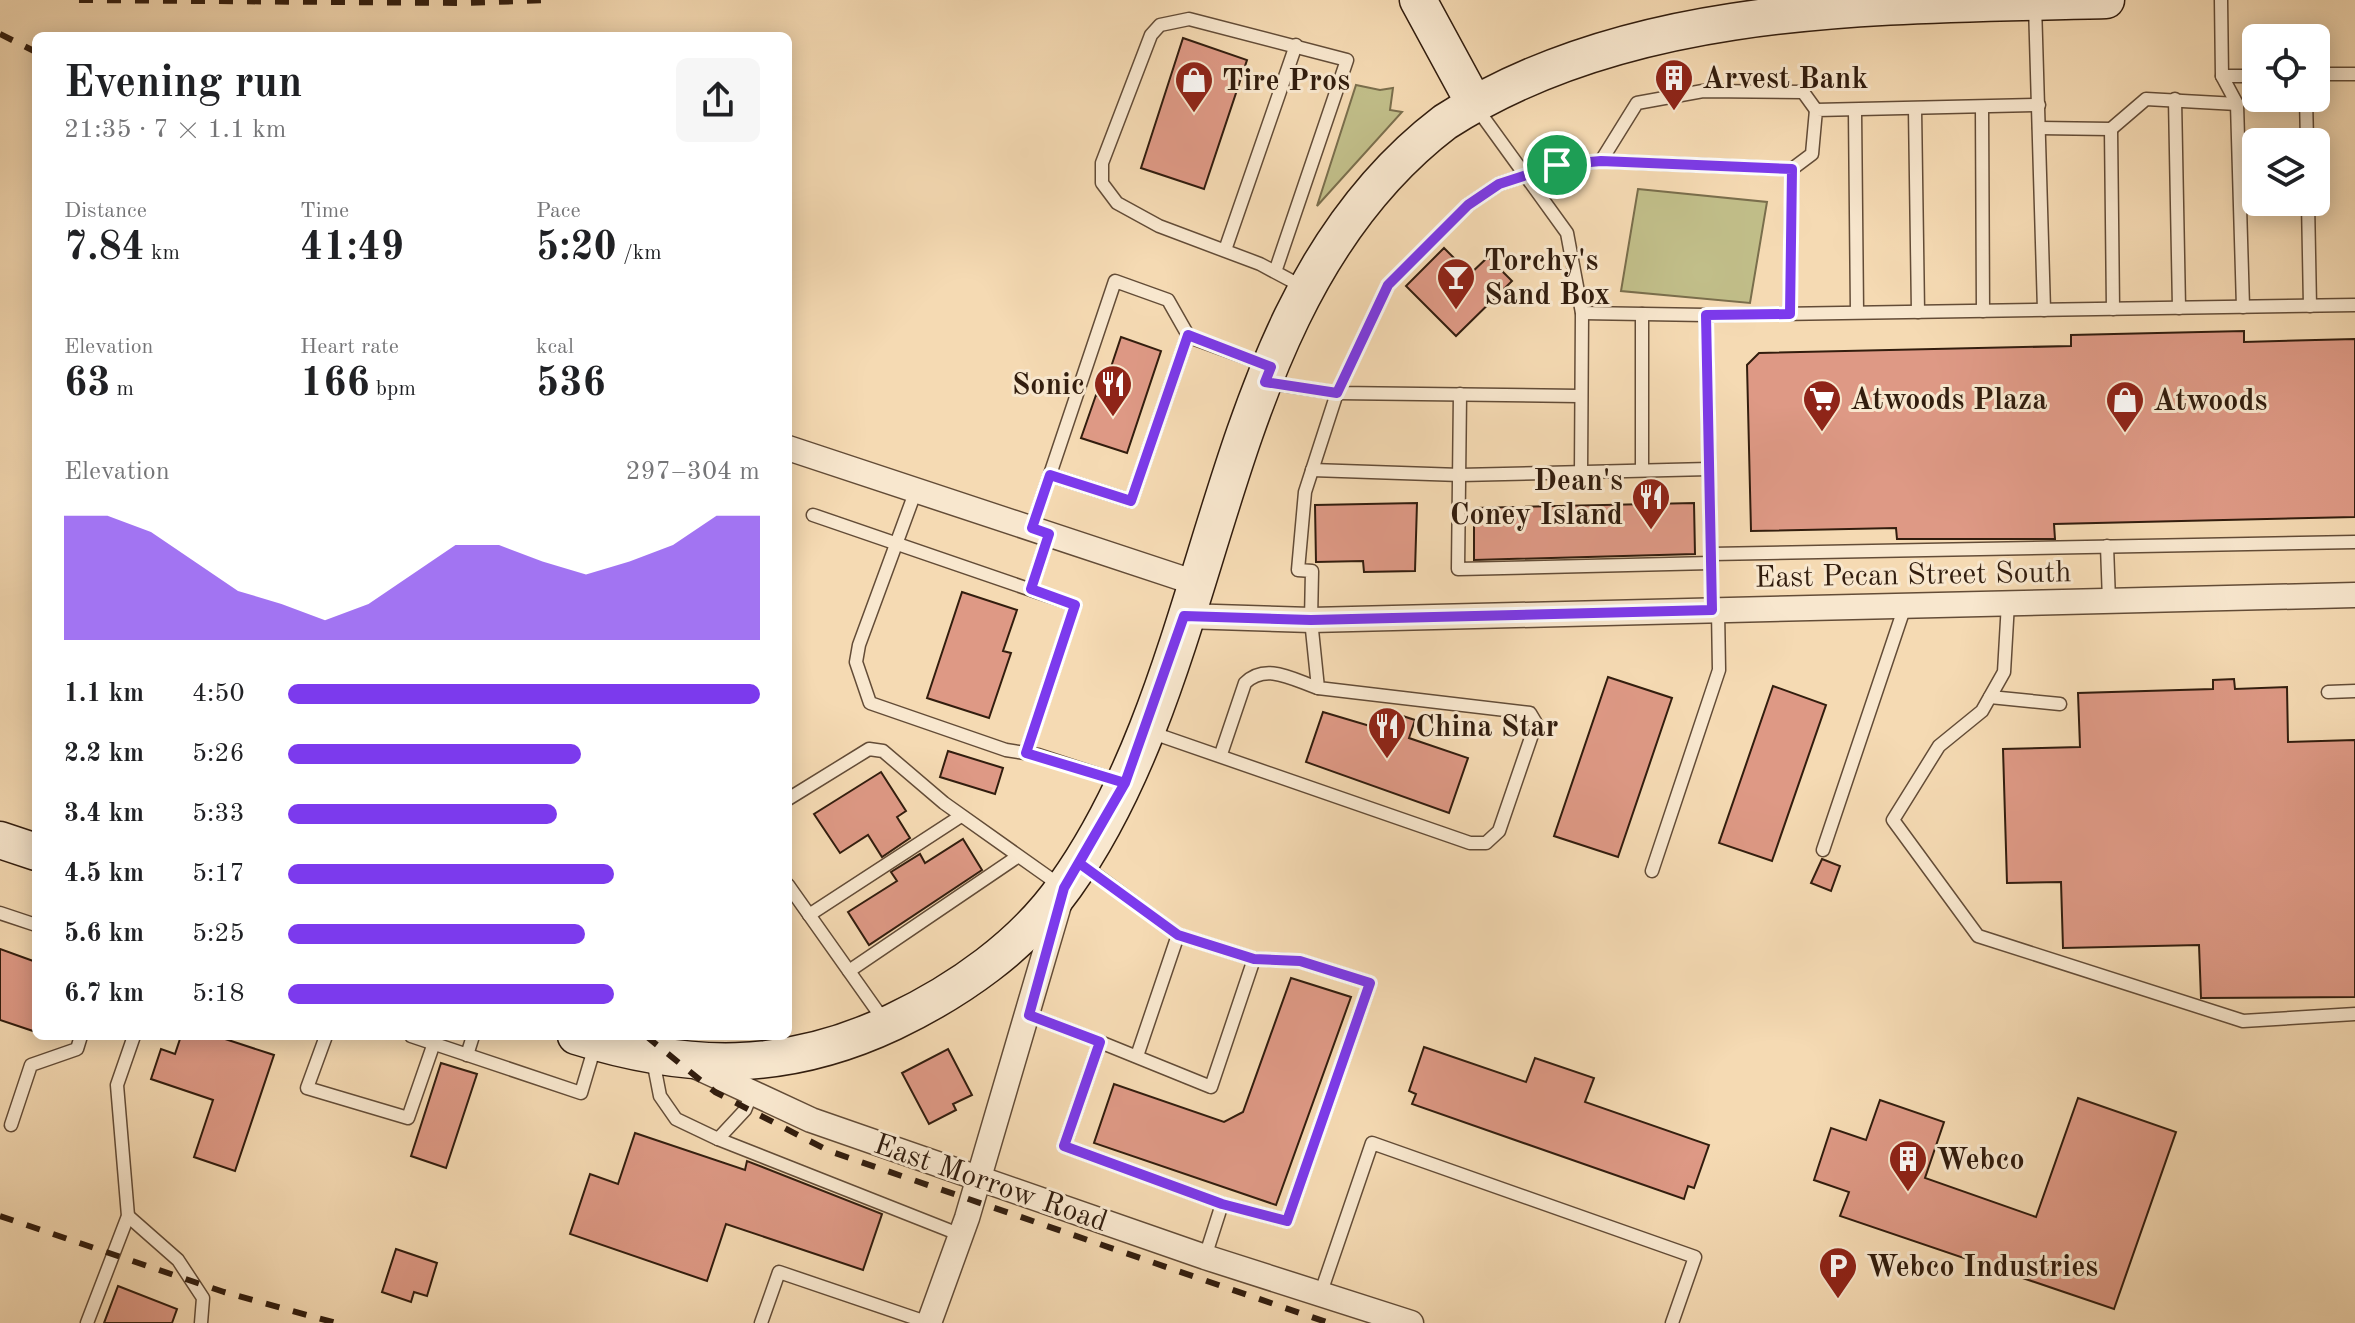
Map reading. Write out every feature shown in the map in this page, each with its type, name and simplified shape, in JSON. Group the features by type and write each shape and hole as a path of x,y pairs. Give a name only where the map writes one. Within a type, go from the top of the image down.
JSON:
{"main road":[{"path":"1418,0 1474,103"},
{"path":"668,1059 746,1063 812,1052 854,1040 887,1025 933,1003 1002,952 1072,875 1125,783 1268,374 1308,290 1355,213 1432,133 1474,103 1547,61 1623,33 1718,14 1850,3 2106,0"},
{"name":"East Morrow Road","path":"590,1040 668,1059"}],"street":[{"name":"East Pecan Street South","path":"792,449 1040,531 1190,600 1311,620 2355,595"},
{"path":"929,1323 961,1235 1072,875"},
{"name":"East Morrow Road","path":"668,1059 811,1120 1205,1257 1411,1323"}],"lane":[{"path":"2221,0 2222,76 2237,104 2243,307"},
{"path":"2035,2 2044,310"},
{"path":"1275,272 1347,60 1189,19 1160,25 1151,35 1102,163 1102,183 1117,203 1159,226 1225,250 1308,290"},
{"path":"1225,250 1296,45"},
{"path":"2330,74 2355,74"},
{"path":"2222,76 2242,76"},
{"path":"1318,688 1311,620 1312,571 1298,570 1305,492 1337,393 1388,285 1468,205 1499,184 1557,165 1601,161 1792,169 1812,154 1816,110 1803,92 1703,91 1637,103 1601,161"},
{"path":"2039,128 2111,129 2146,99 2237,104"},
{"path":"2175,99 2179,308"},
{"path":"1474,103 1567,233 1582,313 1579,396 1581,472"},
{"path":"1816,110 2039,105"},
{"path":"1982,107 1983,311"},
{"path":"1915,109 1918,312"},
{"path":"1855,111 1857,312"},
{"path":"2111,129 2113,309"},
{"path":"1790,314 1792,169"},
{"path":"2308,216 2310,306"},
{"path":"1031,589 1050,475 1115,281 1168,300 1188,335 1268,374 1337,393 1579,396"},
{"path":"1582,313 1706,315 2355,305"},
{"path":"1642,314 1642,469"},
{"path":"1652,871 1719,670 1711,558 1706,315"},
{"path":"1050,475 1131,501 1188,335"},
{"path":"1460,394 1458,569 2107,546 2355,542"},
{"path":"1312,470 1460,475 1709,469"},
{"path":"916,490 856,662 870,703 1006,750 1026,753 1125,783"},
{"path":"813,515 1075,605 1026,753"},
{"path":"2107,546 2109,601"},
{"path":"2008,603 2004,672 1982,711 1939,746 1893,820 1978,936 2243,1021 2355,1014"},
{"path":"1823,850 1905,606"},
{"path":"1146,730 1470,843 1486,843 1499,831 1536,723 1530,713 1318,688 1264,671 1253,675 1245,683 1221,754"},
{"path":"2328,692 2355,691"},
{"path":"1990,697 2060,704"},
{"path":"792,797 869,749 883,751 961,816 1017,857 1072,875 1178,935 1254,959 1300,961 1370,983 1287,1221 1222,1204 1064,1146 1100,1042"},
{"path":"809,915 961,816"},
{"path":"849,971 1017,857"},
{"path":"792,891 887,1025"},
{"path":"0,913 32,924"},
{"path":"1137,1056 1178,935"},
{"path":"1029,1015 1211,1087 1254,959"},
{"path":"11,1125 31,1065 77,1049 80,1040"},
{"path":"87,1323 128,1216 117,1085 133,1040"},
{"path":"325,1040 307,1088 408,1118 434,1043"},
{"path":"424,1040 581,1093 586,1040"},
{"path":"467,1055 472,1040"},
{"path":"668,1059 660,1096 676,1119 718,1139 961,1235"},
{"path":"718,1139 745,1110 752,1093"},
{"path":"1320,1295 1372,1143 1695,1257 1672,1323"},
{"path":"1205,1257 1222,1204"},
{"path":"128,1216 178,1260 203,1298 201,1323"},
{"path":"761,1323 779,1272 929,1323"}],"shaded area":[{"path":"1356,85 1380,90 1393,88 1390,110 1402,112 1317,206"},
{"path":"1638,189 1767,202 1750,303 1621,291"}],"building":[{"name":"Tire Pros","path":"1183,38 1247,60 1204,189 1141,168"},
{"name":"Torchy's Sand Box","path":"1444,248 1470,274 1488,257 1512,281 1456,336 1406,286"},
{"name":"Atwoods","path":"2244,331 2244,342 2355,339 2355,517 2054,524 2055,539 1897,539 1896,528 1751,531 1747,365 1759,353 2071,346 2071,335"},
{"name":"Sonic","path":"1121,337 1161,351 1127,453 1081,438 1096,395 1101,397"},
{"path":"1417,503 1415,571 1364,572 1363,561 1316,562 1315,505"},
{"path":"1694,503 1695,554 1474,560 1474,508"},
{"path":"962,592 1017,610 1003,651 1011,653 989,718 927,698"},
{"path":"1608,677 1672,698 1618,857 1554,836"},
{"path":"2234,679 2235,689 2287,687 2288,742 2355,740 2355,997 2201,998 2199,945 2063,948 2061,882 2007,883 2003,749 2080,747 2078,693 2213,689 2213,680"},
{"path":"1773,686 1826,705 1772,861 1719,843"},
{"name":"China Star","path":"1387,711 1415,720 1409,738 1468,758 1449,813 1306,762 1323,712 1380,729"},
{"path":"948,751 1003,768 995,794 940,777"},
{"path":"881,772 906,811 897,817 910,838 882,857 868,835 840,853 814,814"},
{"path":"963,839 982,870 869,945 848,912 897,881 891,872 920,854 925,863"},
{"path":"1822,859 1840,866 1831,891 1811,883"},
{"path":"0,949 32,961 32,1031 0,1020"},
{"path":"1291,978 1351,997 1276,1205 1094,1143 1114,1084 1224,1122 1243,1112"},
{"path":"180,1040 228,1040 274,1055 235,1171 194,1157 213,1100 151,1079 161,1049 175,1054"},
{"path":"1424,1047 1526,1082 1535,1058 1594,1078 1585,1102 1709,1145 1694,1188 1688,1186 1684,1199 1412,1104 1416,1094 1409,1091"},
{"path":"948,1049 972,1095 953,1104 956,1110 929,1124 902,1073"},
{"path":"441,1063 477,1074 446,1168 411,1156"},
{"name":"Webco","path":"2078,1098 2176,1132 2114,1309 1840,1216 1849,1192 1814,1180 1831,1128 1866,1140 1880,1100 1944,1122 1925,1178 2036,1217"},
{"path":"635,1133 745,1170 747,1161 882,1214 863,1270 726,1224 707,1281 570,1234 590,1174 618,1184"},
{"path":"396,1249 437,1263 427,1296 414,1292 411,1302 382,1292"},
{"path":"118,1286 177,1309 172,1323 104,1323"}],"railway":[{"path":"79,0 461,3 552,0"},
{"path":"0,34 32,50"},
{"path":"651,1040 715,1092 829,1151 1329,1323"},
{"path":"0,1216 224,1292 336,1323"}],"place":[{"name":"Arvest Bank","path":"1674,112"},
{"name":"Tire Pros","path":"1194,114"},
{"name":"Torchy's Sand Box","path":"1456,311"},
{"name":"Sonic","path":"1113,418"},
{"name":"Atwoods Plaza","path":"1822,433"},
{"name":"Atwoods","path":"2125,434"},
{"name":"Dean's Coney Island","path":"1651,531"},
{"name":"China Star","path":"1387,760"},
{"name":"Webco","path":"1908,1193"},
{"name":"Webco Industries","path":"1838,1300"}],"route":[{"path":"1557,165 1499,184 1468,205 1388,285 1337,393 1265,382 1271,367 1188,335 1131,501 1050,475 1032,528 1049,534 1031,589 1075,605 1026,753 1125,783 1079,863 1154,915 1178,935 1254,959 1300,961 1370,983 1287,1221 1222,1204 1064,1146 1100,1042 1029,1015 1064,888 1125,783 1184,616 1311,620 1712,610 1706,315 1790,314 1792,169 1601,161 1557,165"}]}
